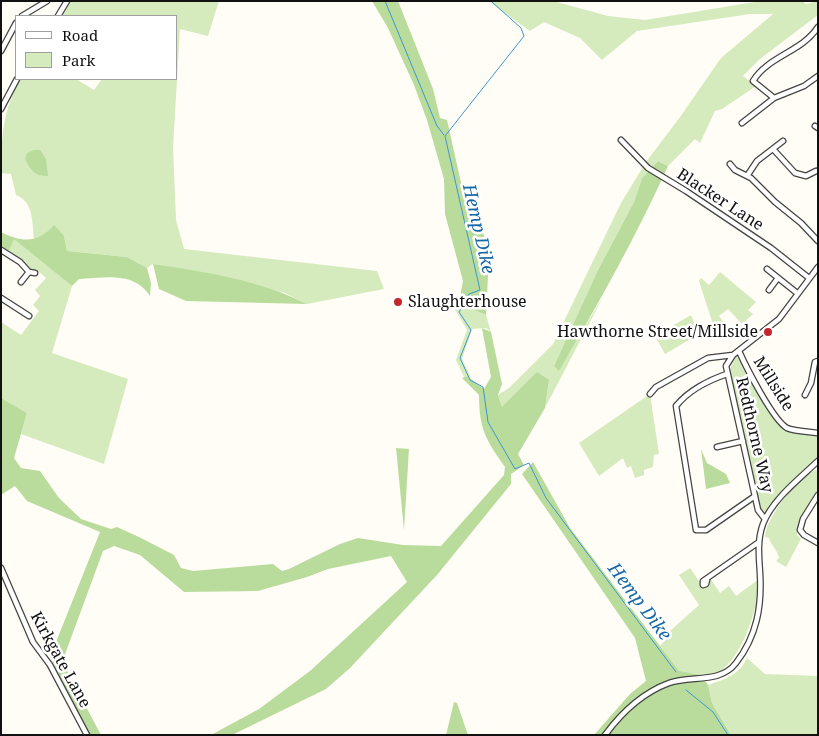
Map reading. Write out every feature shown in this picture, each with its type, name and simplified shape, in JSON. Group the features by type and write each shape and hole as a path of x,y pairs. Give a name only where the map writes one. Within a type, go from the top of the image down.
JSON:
{"street":[{"path":"24,15 47,1"},
{"path":"59,15 67,1"},
{"path":"2,51 15,25"},
{"path":"774,98 753,81 770,62 799,45 818,27"},
{"path":"742,123 774,98 804,86 818,76"},
{"path":"1,109 16,80"},
{"name":"Blacker Lane","path":"621,140 653,172 686,191 775,250 809,278"},
{"path":"747,176 757,161 783,141"},
{"path":"773,149 796,173 806,176 816,171"},
{"path":"730,164 802,223 818,241"},
{"path":"1,250 20,262 29,272 35,273"},
{"path":"650,394 656,387 708,358 732,355 739,351 779,319 818,267"},
{"path":"767,269 797,293"},
{"path":"21,282 29,272"},
{"path":"769,290 778,278"},
{"path":"1,298 29,316"},
{"name":"Millside","path":"739,351 757,386 782,423 789,429 818,433"},
{"name":"Redthorne Way","path":"732,355 726,366 727,374 759,512 765,519"},
{"path":"804,395 811,383 815,362 818,361"},
{"path":"727,374 714,378 681,399 676,406 695,527 699,531 706,530 755,496"},
{"path":"717,447 743,441"},
{"path":"605,735 625,711 644,696 669,684 724,673 737,662 755,628 759,614 761,597 759,542 765,519 790,487 818,462"},
{"path":"818,495 803,519 800,530 804,535 818,543"},
{"path":"707,580 759,542"},
{"name":"Kirkgate Lane","path":"1,568 33,642 50,665 87,735"}],"green space":[{"path":"70,1 219,1 208,36 180,29 178,63 178,15 62,15"},
{"path":"372,1 398,1 433,89 440,118 447,120 464,196 469,211 484,235 489,256 486,315 474,310 470,300 460,297 463,281 445,214 444,179 427,120 414,85 388,28"},
{"path":"488,1 553,1 608,16 645,20 761,1 802,1 806,4 818,1 818,15 760,59 743,76 756,86 722,109 715,111 700,143 695,139 668,166 658,161 642,178 634,202 597,272 554,366 559,370 604,295 545,408 549,380 502,407 498,395 509,388 553,344 621,203 646,162 721,58 773,14 750,14 637,31 602,60 580,38 544,22 530,31"},
{"path":"20,80 78,80 94,90 101,80 177,80 173,147 176,220 184,249 377,271 384,289 307,304 285,293 221,276 153,264 147,268 127,257 67,251 64,236 34,239 31,213 26,202 16,195 11,174 1,173 4,124 10,101"},
{"path":"40,150 46,159 48,176 39,175 34,172 25,159 27,153"},
{"path":"658,161 668,166 656,192 616,270 559,371 554,366 597,272 634,202 642,178"},
{"path":"54,225 64,236 67,251 127,257 147,268 151,283 150,296 143,288 127,279 108,277 79,279 72,286 14,239 9,251 1,246 1,232 16,238 30,239 42,235"},
{"path":"14,238 72,286 52,353 128,379 104,464 21,434 27,413 1,398 1,322 21,335 39,311 33,305 40,296 35,290 46,278 37,270 31,270 9,251"},
{"path":"153,264 232,278 270,289 307,304 186,301 159,289"},
{"path":"720,272 756,302 748,310 753,314 742,324 728,309 719,316 729,329 717,337 699,281 701,278 709,285"},
{"path":"460,297 470,300 474,310 486,315 491,332 486,328 472,329 462,359 471,378 464,377 456,360 467,330 452,304"},
{"path":"691,315 699,334 665,354 655,336"},
{"path":"482,328 491,332 502,384 498,395 502,407 537,372 549,380 545,408 518,454 524,465 511,474 511,484 437,575 350,668 326,689 232,735 211,735 259,709 310,671 407,582 391,556 328,569 258,591 184,592 140,555 114,546 103,551 64,657 66,669 101,735 90,735 50,657 100,532 27,501 15,486 1,495 1,398 27,413 14,458 21,468 40,471 59,498 81,519 111,529 117,527 139,537 174,555 181,568 193,571 273,564 282,571 340,544 358,538 403,545 441,546 504,475 505,467 488,441 482,426 479,395 462,378 467,376 484,389 491,377"},
{"path":"739,351 757,386 786,427 818,433 818,461 790,487 765,519 761,516 727,374"},
{"path":"650,394 659,454 654,455 653,467 644,470 644,475 635,478 631,466 627,468 623,458 599,476 579,443"},
{"path":"396,448 409,449 404,530"},
{"path":"701,449 707,463 726,474 730,483 706,489"},
{"path":"533,462 570,528 679,671 701,675 708,685 712,703 731,735 594,735 630,694 646,681 635,638 522,474"},
{"path":"815,470 818,471 818,488 798,523 797,535 801,539 786,567 776,561 779,558 769,538 765,537 766,529 784,499 800,481"},
{"path":"690,568 699,581 708,575 720,593 729,586 736,596 759,579 752,618 740,647 733,659 724,668 710,675 679,672 660,646 672,633 670,631 699,605 679,575"},
{"path":"747,658 765,674 818,676 818,735 731,735 712,703 708,685 736,672"},
{"path":"454,702 457,703 468,735 446,735"}],"waterway":[{"path":"385,1 437,126 444,135"},
{"name":"Hemp Dike","path":"492,2 521,28 524,36 445,136 480,290 469,294 459,312 471,330 460,358 470,380 483,387 488,422 515,469 529,463 546,498 676,672"},
{"path":"686,690 713,712 728,735"}],"place":[{"name":"Slaughterhouse","path":"398,302"},
{"name":"Hawthorne Street/Millside","path":"768,332"}]}
